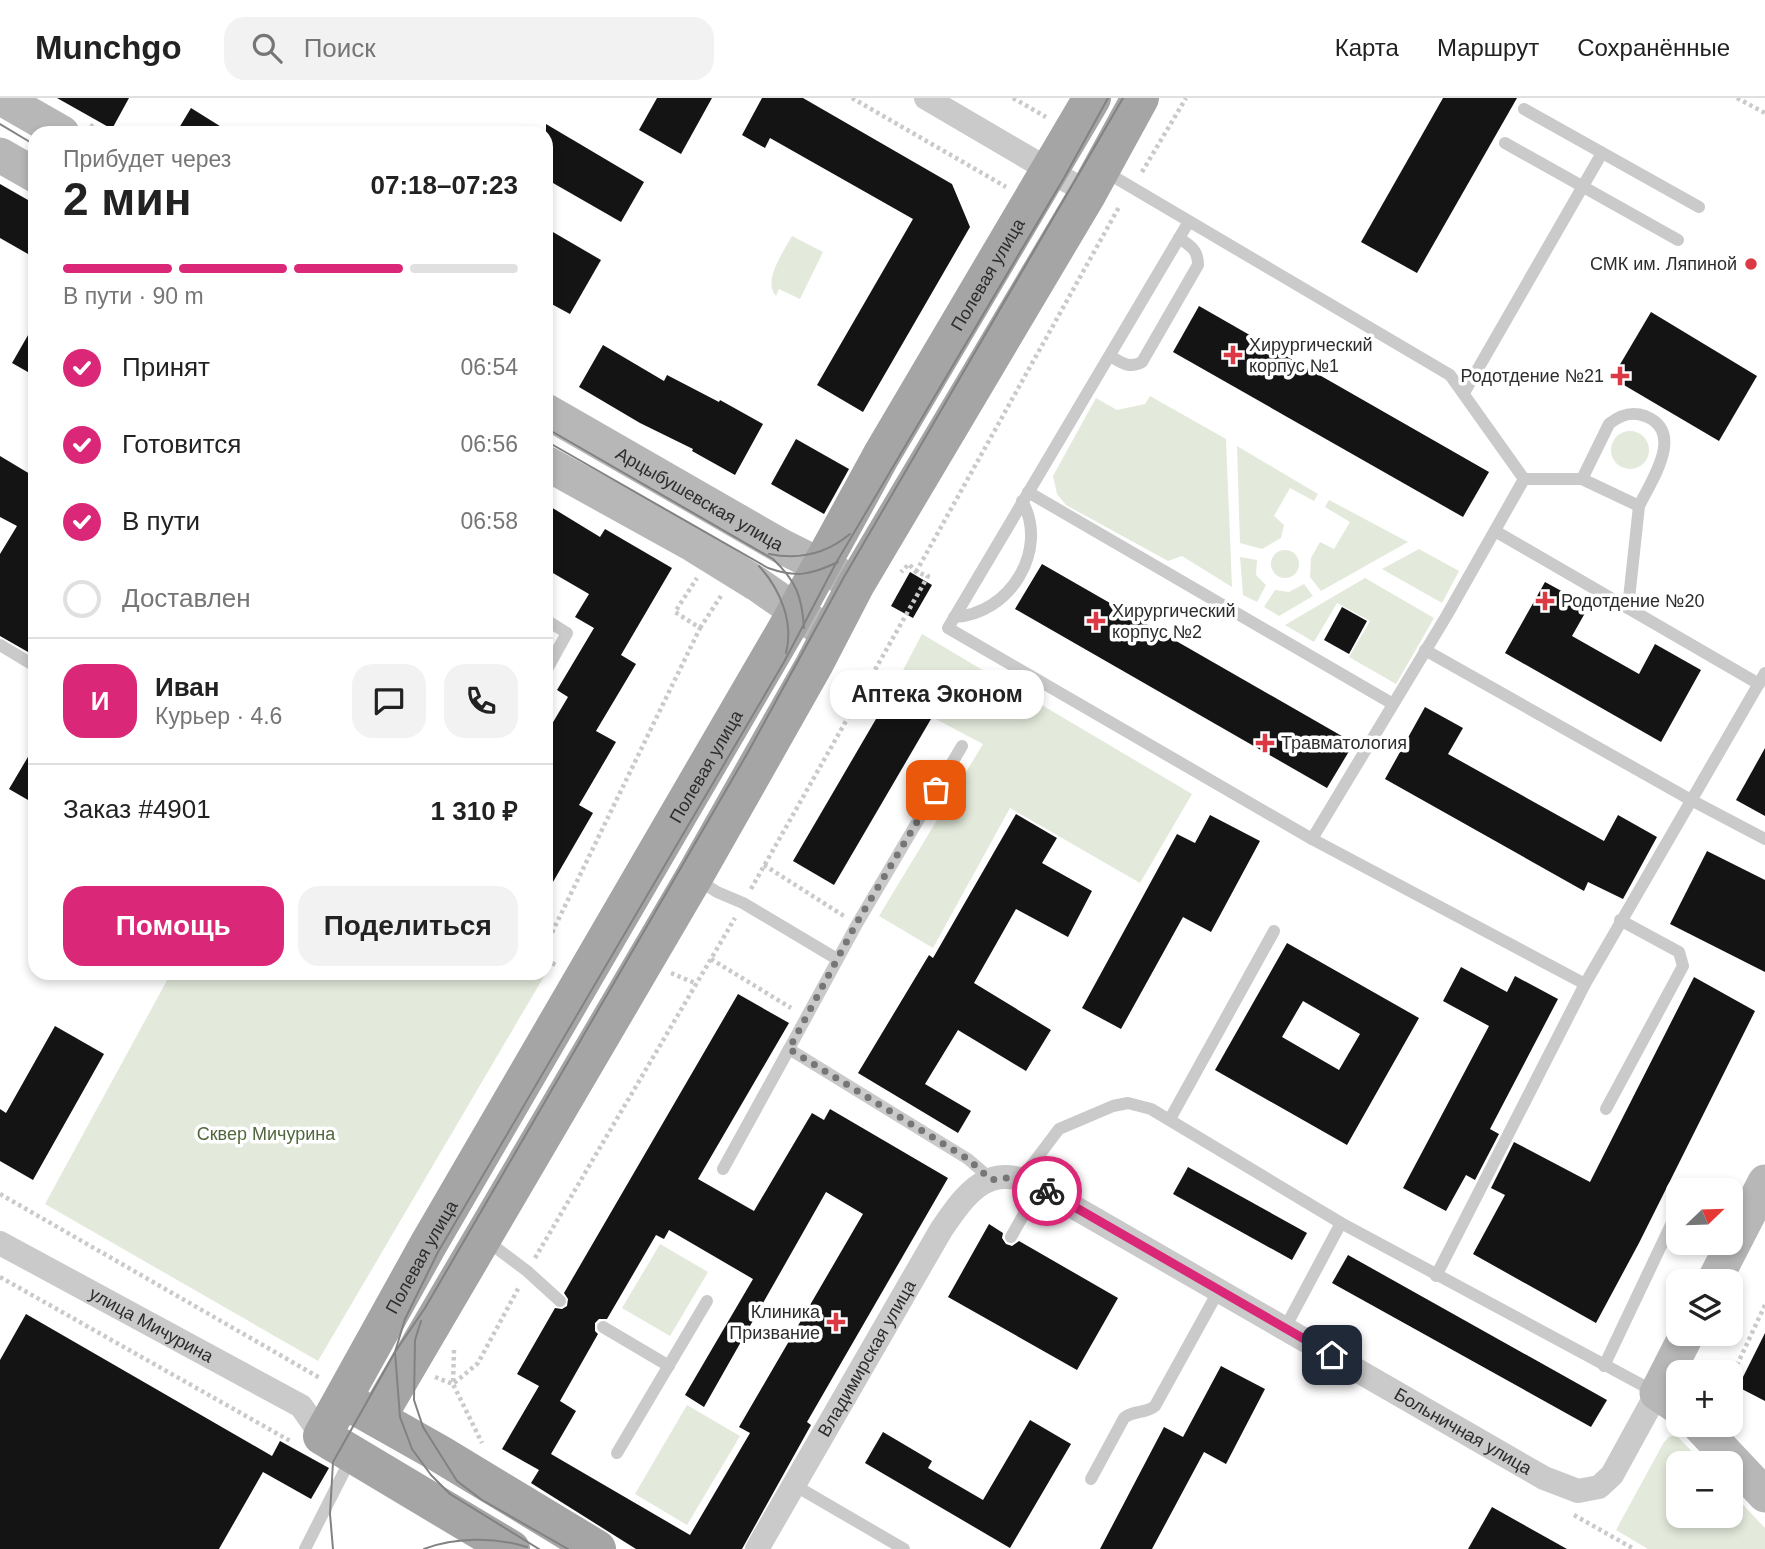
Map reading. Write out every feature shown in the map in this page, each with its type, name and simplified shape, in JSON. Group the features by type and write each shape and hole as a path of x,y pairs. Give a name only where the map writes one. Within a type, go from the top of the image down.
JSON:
{"main road":[{"path":"1,98 50,126"},
{"name":"Полевая улица","path":"317,1434 335,1383 795,612 881,456 1092,98"},
{"path":"377,1418 694,877 856,584 1103,190 1140,98"},
{"path":"0,155 28,171"},
{"name":"Арцыбушевская улица","path":"553,415 781,545 856,584"},
{"path":"553,467 694,545 757,584 829,635"},
{"path":"1720,1269 1765,1182"},
{"path":"335,1383 377,1418 597,1549"},
{"name":"улица Мичурина","path":"317,1434 511,1549"},
{"path":"1710,1437 1765,1495"}],"street":[{"path":"926,98 1051,170 1103,190"},
{"path":"991,1180 1009,1176 1031,1183"},
{"name":"Владимирская улица","path":"757,1549 940,1230 963,1197 991,1180"},
{"name":"Больничная улица","path":"1031,1183 1544,1478 1578,1491 1599,1487 1612,1475 1666,1403"},
{"name":"улица Мичурина","path":"0,1243 317,1434"}],"lane":[{"path":"1524,109 1699,207"},
{"path":"1505,143 1678,240"},
{"path":"1464,393 1602,153"},
{"path":"1103,190 1188,223 1450,375 1524,479"},
{"path":"1188,223 948,628 1312,839 1585,984"},
{"path":"1110,356 1126,365 1134,366 1142,362 1198,265 1195,248 1179,238"},
{"path":"1582,478 1609,424 1626,414 1648,417 1657,424 1663,434 1664,456 1639,506 1628,608"},
{"path":"1524,479 1582,478 1639,506"},
{"path":"1312,839 1524,479"},
{"path":"954,617 965,617 991,607 1012,588 1027,563 1031,536 1025,496"},
{"path":"1025,496 1393,704"},
{"path":"1436,1276 1585,984 1762,678 1628,608 1495,531"},
{"path":"553,625 567,633 553,658"},
{"path":"0,645 28,662"},
{"path":"1425,650 1765,839"},
{"path":"723,1169 856,924 962,746"},
{"path":"694,877 837,959"},
{"path":"1606,1109 1684,966 1679,952 1620,920"},
{"path":"1170,1119 1274,931"},
{"path":"789,1049 968,1159 991,1180"},
{"path":"1011,1237 1031,1183 1059,1129 1097,1112 1128,1103 1151,1109 1170,1119 1341,1223 1666,1399"},
{"path":"1285,1328 1341,1223"},
{"path":"1604,1366 1666,1235"},
{"path":"483,1238 527,1271 560,1301"},
{"path":"1091,1479 1124,1418 1130,1413 1148,1411 1154,1406 1219,1290"},
{"path":"617,1453 707,1301"},
{"path":"603,1327 669,1366"},
{"path":"305,1549 338,1481 317,1434"},
{"path":"794,1485 904,1549"}],"path":[{"path":"852,98 1008,188"},
{"path":"1013,98 1057,123"},
{"path":"1142,172 1186,98"},
{"path":"1737,98 1765,113"},
{"path":"916,572 1103,190"},
{"path":"453,1384 478,1363 527,1271 712,960 928,576"},
{"path":"698,577 675,612 700,628"},
{"path":"553,931 700,628 723,592"},
{"path":"764,865 856,924"},
{"path":"712,960 806,1017"},
{"path":"671,972 697,984"},
{"path":"0,1194 320,1378 335,1383"},
{"path":"0,1277 317,1434"},
{"path":"1739,1360 1765,1305"}],"green space":[{"path":"792,236 823,252 800,299 779,289 776,296 772,290 773,274"},
{"path":"1150,396 1226,439 1232,587 1182,556 1168,561 1066,505 1057,494 1053,476 1096,398 1117,410 1145,404"},
{"path":"1630,431 1644,436 1649,450 1644,464 1630,469 1616,464 1611,450 1616,436"},
{"path":"1237,446 1318,494 1314,501 1290,488 1274,516 1284,525 1281,538 1262,549 1240,543"},
{"path":"1329,500 1408,542 1321,591 1310,577 1311,558 1320,542 1334,549 1350,522 1325,507"},
{"path":"1419,549 1459,571 1442,603 1382,569"},
{"path":"1285,550 1295,554 1299,564 1295,574 1285,578 1275,574 1271,564 1275,554"},
{"path":"1240,557 1257,560 1256,575 1266,585 1257,602 1243,595"},
{"path":"1365,578 1434,618 1396,684 1349,657 1370,621 1337,603 1314,642 1285,625"},
{"path":"1304,584 1313,596 1279,616 1264,607 1275,590 1289,592"},
{"path":"922,634 1192,794 1140,883 1010,808 933,948 879,916 983,744 890,695"},
{"name":"Сквер Мичурина","path":"167,980 542,980 318,1361 45,1204"},
{"path":"660,1244 708,1272 670,1336 622,1308"},
{"path":"687,1405 740,1436 687,1525 635,1494"},
{"path":"1669,1437 1678,1437 1691,1451 1666,1451 1666,1528 1743,1528 1743,1505 1765,1528 1765,1549 1648,1549 1616,1530"}],"building":[{"path":"57,98 129,98 114,126 107,126"},
{"path":"657,98 712,98 681,154 639,130"},
{"path":"762,98 803,98 952,184 970,227 863,412 817,385 913,219 770,138 765,148 742,135"},
{"path":"1443,98 1517,98 1417,273 1361,242"},
{"path":"191,108 220,126 180,126"},
{"path":"553,128 644,182 621,222 553,183"},
{"path":"0,184 28,200 28,254 0,238"},
{"path":"553,232 601,260 570,314 553,305"},
{"path":"1199,306 1489,472 1463,517 1173,352"},
{"path":"1651,312 1757,376 1719,441 1612,378"},
{"path":"28,335 28,372 12,363"},
{"path":"603,345 664,381 667,375 763,424 735,475 579,387"},
{"path":"796,439 849,469 824,514 771,484"},
{"path":"0,456 28,473 28,652 0,636 0,554 17,526 0,517"},
{"path":"553,508 600,537 605,529 672,568 621,655 636,664 596,731 616,742 579,805 593,813 553,882 553,722 568,697 557,690 594,628 575,617 589,594 553,573"},
{"path":"1042,564 1354,743 1327,788 1015,609"},
{"path":"910,572 932,585 913,618 891,606"},
{"path":"1545,582 1589,606 1572,636 1639,674 1655,644 1701,670 1661,742 1505,653"},
{"path":"1342,607 1367,621 1349,654 1324,640"},
{"path":"890,695 931,719 834,885 793,861"},
{"path":"1425,707 1463,728 1448,754 1604,841 1618,815 1657,837 1623,899 1588,882 1584,891 1385,779"},
{"path":"1765,748 1765,816 1736,800"},
{"path":"28,757 28,800 9,789"},
{"path":"1016,814 1057,838 1042,863 1092,891 1068,937 1016,909 974,983 1051,1030 1026,1071 958,1030 925,1084 971,1111 958,1133 858,1073 929,955 933,958"},
{"path":"1210,815 1260,841 1211,932 1183,917 1121,1029 1082,1008 1177,834 1195,843"},
{"path":"1707,851 1765,880 1765,972 1670,924"},
{"path":"1287,943 1419,1018 1347,1145 1215,1070","holes":["1303,1001 1360,1034 1339,1070 1282,1037"]},
{"path":"1461,967 1507,992 1515,976 1558,999 1490,1129 1499,1134 1475,1180 1466,1175 1446,1211 1403,1188 1489,1026 1443,1001"},
{"path":"1694,977 1755,1011 1672,1178 1666,1178 1666,1189 1596,1323 1473,1254 1505,1195 1491,1188 1514,1142 1590,1182"},
{"path":"738,994 789,1023 698,1179 754,1211 812,1113 824,1120 830,1109 948,1178 807,1422 811,1425 742,1549 636,1549 531,1483 539,1470 502,1449 539,1386 517,1374 555,1308 562,1309 567,1306 568,1299 564,1293","holes":["826,1192 863,1214 739,1427 750,1433 690,1535 551,1454 576,1411 560,1401 598,1334 595,1331 595,1323 599,1319 607,1319 656,1235 664,1239 669,1230 753,1279 685,1395 704,1407"]},
{"path":"55,1026 104,1054 33,1180 0,1161 0,1109 6,1113"},
{"path":"1188,1167 1307,1233 1292,1260 1173,1194"},
{"path":"989,1224 1003,1233 1002,1238 1006,1244 1012,1246 1019,1241 1118,1298 1077,1370 948,1297"},
{"path":"1348,1255 1607,1400 1591,1427 1332,1283"},
{"path":"26,1314 272,1456 280,1441 329,1468 311,1499 263,1472 219,1549 0,1549 0,1360"},
{"path":"1765,1333 1765,1401 1743,1390 1743,1377"},
{"path":"1221,1366 1265,1389 1226,1464 1204,1452 1152,1549 1100,1549 1164,1427 1183,1437"},
{"path":"1030,1420 1071,1444 1010,1548 865,1463 883,1432 932,1461 928,1468 983,1500"},
{"path":"1492,1507 1567,1549 1468,1549"}],"tram line":[{"path":"539,1549 450,1494 431,1475 412,1449 400,1417 395,1352 405,1319 438,1252 784,662 836,563 1064,178 1108,98"},
{"path":"333,1549 330,1514 333,1462 747,754 844,577 1123,98"},
{"path":"0,124 28,141"},
{"path":"553,432 773,559 796,590 802,607 804,628"},
{"path":"553,445 768,568 803,574 838,562"},
{"path":"769,554 812,554 850,534"},
{"path":"759,566 779,595 787,618 786,653"},
{"path":"421,1321 415,1340 414,1400 423,1427 457,1481 482,1500 568,1549"},
{"path":"424,1549 462,1540 502,1541 527,1547"}],"way so far":[{"path":"936,790 856,924 789,1049 968,1159 991,1180 1009,1176 1022,1178 1047,1191"}],"place":[{"name":"СМК им. Ляпиной","path":"1751,264"},
{"name":"Хирургический корпус №1","path":"1233,355"},
{"name":"Родотдение №21","path":"1620,376"},
{"name":"Родотдение №20","path":"1545,601"},
{"name":"Хирургический корпус №2","path":"1096,621"},
{"name":"Травматология","path":"1265,743"},
{"name":"Аптека Эконом","path":"936,790"},
{"name":"Клиника Призвание","path":"836,1322"}],"route":[{"path":"1047,1191 1332,1355"}]}
